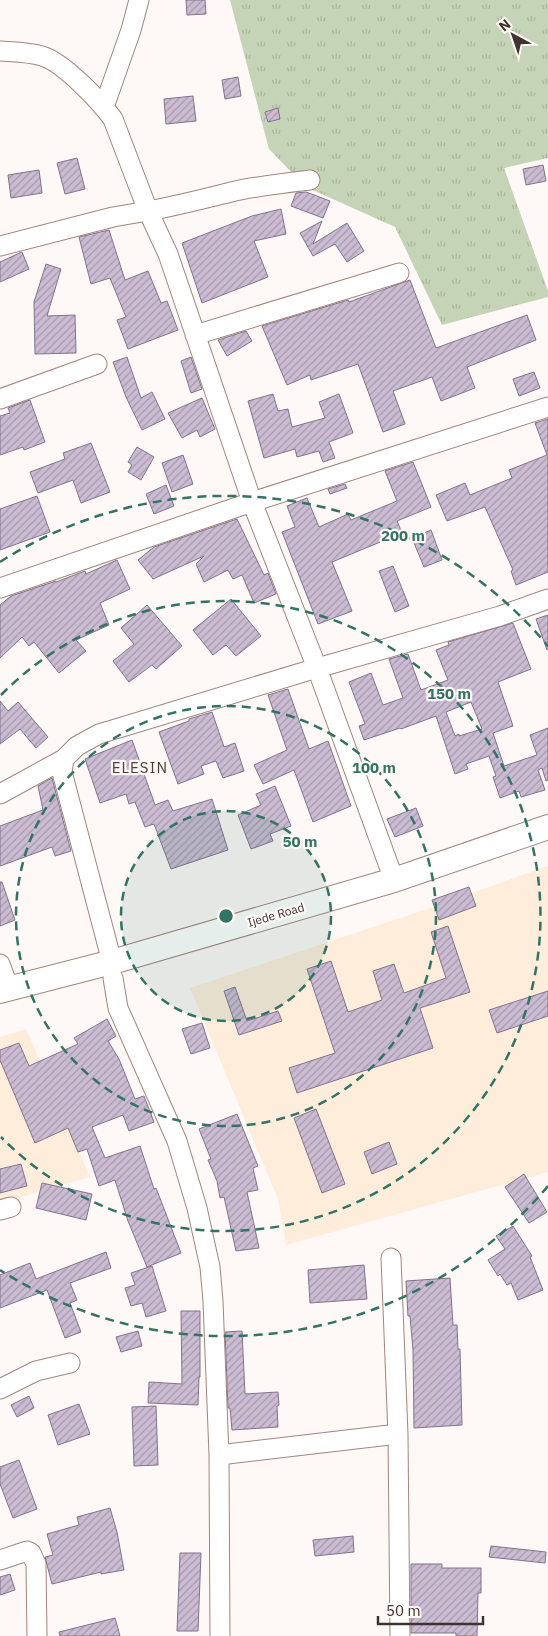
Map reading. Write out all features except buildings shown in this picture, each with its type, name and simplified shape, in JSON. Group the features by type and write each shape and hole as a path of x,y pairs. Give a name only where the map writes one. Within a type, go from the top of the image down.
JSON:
{"main road":[{"name":"Ijede Road","path":"3,996 113,970 404,894 505,852 548,827"},
{"name":"Ijede Road","path":"113,970 394,880 505,852 548,844"}],"street":[{"path":"104,106 131,30 139,0"},
{"path":"0,51 32,53 44,56 62,67 104,106 113,119 148,211 168,254 252,502 317,668 394,880"},
{"path":"0,246 113,217 184,204 231,192 310,180"},
{"path":"195,335 399,273"},
{"path":"0,398 97,364"},
{"path":"0,588 252,502 548,407"},
{"path":"0,794 64,759 76,746 99,734 491,618 548,599"},
{"path":"64,759 62,772 113,970 118,1008 177,1141 199,1216 210,1267 219,1455 220,1636"},
{"path":"0,964 3,996"},
{"path":"391,1258 398,1434 400,1636"},
{"path":"0,1389 36,1371 70,1363"},
{"path":"219,1455 398,1434"},
{"path":"0,1560 27,1551 36,1564 37,1636"}],"shaded area":[{"path":"548,866 548,1172 286,1245 278,1199 190,988 442,904"},
{"path":"26,1029 90,1177 0,1203 0,1037"}],"green space":[{"path":"230,0 548,0 548,158 504,168 548,291 548,297 442,325 395,227 306,187 269,149"}],"district":[{"name":"ELESIN","path":"140,768"}]}
